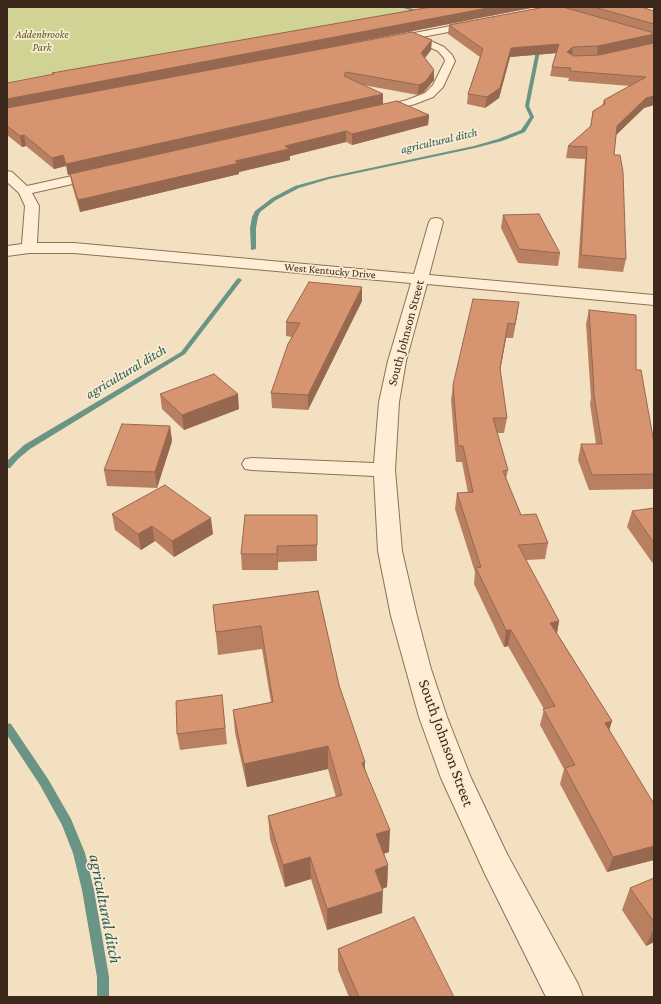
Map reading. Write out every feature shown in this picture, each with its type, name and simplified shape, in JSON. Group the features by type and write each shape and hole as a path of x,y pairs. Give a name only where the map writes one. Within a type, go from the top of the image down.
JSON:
{"street":[{"path":"381,42 487,22"},
{"path":"367,113 422,99 438,87 450,61 449,57 436,46 412,36"},
{"path":"24,191 110,172"},
{"path":"7,175 24,191 32,206 29,248"},
{"name":"South Johnson Street","path":"436,222 397,361 392,383 387,422 384,470 388,529 394,570 418,669 433,717 469,807 496,864 565,997"},
{"name":"West Kentucky Drive","path":"7,251 29,248 82,249 654,300"},
{"path":"252,464 384,470"}],"green space":[{"name":"Addenbrooke Park","path":"7,7 431,7 426,8 469,20 453,25 428,17 388,15 7,82"}],"building":[{"path":"431,7 493,7 7,99 7,83 54,74 52,73"},
{"path":"545,7 563,7 654,33 598,46 573,47 567,52 574,56 599,55 654,43 654,96 646,98 617,126 614,155 620,155 623,172 626,259 581,255 587,147 568,146 591,126 593,111 605,104 604,100 646,77 570,71 571,68 552,67 559,44 511,48 500,88 487,97 468,94 483,49 449,25"},
{"path":"594,7 641,7 654,11 654,24"},
{"path":"412,32 432,40 421,53 434,70 425,82 419,85 346,72 344,76 383,94 66,164 63,155 52,158 24,135 20,136 7,126 7,108"},
{"path":"397,101 429,115 352,134 346,131 285,146 289,149 235,161 239,163 78,200 70,174"},
{"path":"539,214 560,253 519,249 503,215"},
{"path":"309,282 362,287 308,395 271,393 288,344 300,323 286,322"},
{"path":"473,299 519,302 515,324 508,323 500,368 507,418 493,418 508,470 503,471 521,515 536,514 548,543 518,545 559,621 550,623 612,721 605,723 654,804 654,846 613,857 565,768 575,765 543,709 555,706 511,630 506,630 476,568 481,567 457,493 473,492 463,446 458,446 453,385"},
{"path":"589,310 636,315 636,370 641,370 654,443 654,474 592,475 581,444 602,444 593,389 594,390"},
{"path":"214,374 238,394 182,415 160,394"},
{"path":"122,424 170,426 155,472 104,470"},
{"path":"165,485 211,518 172,541 152,526 138,534 112,514"},
{"path":"654,508 654,543 632,511"},
{"path":"245,515 317,515 317,545 277,546 277,554 241,554"},
{"path":"318,591 339,685 365,762 362,763 390,830 376,834 388,865 375,870 383,891 327,909 310,857 283,865 268,816 342,795 328,746 244,764 233,710 273,702 261,626 216,632 213,605"},
{"path":"222,695 225,728 177,734 176,701"},
{"path":"654,878 654,922 630,888"},
{"path":"414,917 454,997 359,997 338,949"}],"waterway":[{"name":"agricultural ditch","path":"402,7 424,13"},
{"name":"agricultural ditch","path":"253,249 253,228 258,211 274,199 297,187 328,178 475,147 500,140 523,131 532,117 527,106 538,51 533,46"},
{"name":"agricultural ditch","path":"7,466 27,447 183,353 239,280"},
{"name":"agricultural ditch","path":"7,727 44,782 67,823 79,853 88,890 103,977 103,997"}]}
